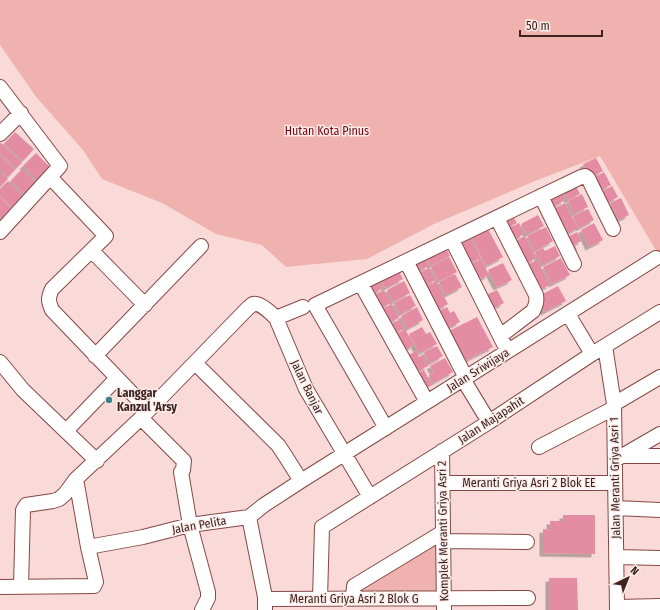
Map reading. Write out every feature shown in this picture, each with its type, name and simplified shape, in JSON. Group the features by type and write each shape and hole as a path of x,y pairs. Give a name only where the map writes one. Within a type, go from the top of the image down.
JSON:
{"street":[{"path":"0,87 21,113 55,172 106,236 52,289 48,297 48,302 52,310 117,378 144,414 184,461 183,470 181,472 190,525 208,592 208,598 202,610"},
{"path":"0,134 21,113"},
{"path":"0,232 55,172"},
{"path":"21,586 23,510 26,505 59,499 76,479 97,461 248,308 254,304 258,304 269,311 276,318 309,306 361,284 581,176 587,177 613,229"},
{"path":"541,196 574,264"},
{"path":"497,218 536,295 537,301 536,307 533,310 500,336"},
{"path":"452,240 508,352"},
{"path":"95,356 201,246"},
{"path":"92,251 145,305"},
{"name":"Jalan Sriwijaya","path":"301,481 656,258"},
{"path":"406,261 489,422"},
{"path":"361,284 427,402"},
{"path":"309,306 386,428"},
{"name":"Jalan Majapahit","path":"320,599 322,527 489,422 604,346 660,312"},
{"path":"568,314 592,354"},
{"name":"Jalan Banjar","path":"276,318 306,389 370,497"},
{"name":"Jalan Meranti Griya Asri 1","path":"604,346 614,406 619,458 615,484 617,608"},
{"path":"0,362 22,390 97,461"},
{"path":"195,363 274,441 301,481 264,505 249,517 265,605"},
{"path":"539,447 614,406 660,377"},
{"path":"66,431 117,378"},
{"path":"619,458 660,434"},
{"name":"Komplek Meranti Griya Asri 2","path":"442,451 444,604"},
{"path":"619,458 660,456"},
{"path":"0,587 94,586 96,582 76,479"},
{"name":"Meranti Griya Asri 2 Blok EE","path":"442,483 615,484"},
{"path":"616,508 660,510"},
{"name":"Jalan Pelita","path":"88,547 142,537 190,525 249,517"},
{"path":"353,599 355,586 443,537 527,542"},
{"path":"616,557 660,558"},
{"name":"Meranti Griya Asri 2 Blok G","path":"265,605 320,599 353,599 444,604 528,598"},
{"path":"617,608 660,606"}],"green space":[{"name":"Hutan Kota Pinus","path":"0,0 660,0 660,257 600,156 535,181 434,224 367,259 286,267 262,245 216,234 162,203 102,179 83,150 37,98 0,45"},
{"path":"437,541 436,594 353,593"}],"building":[{"path":"15,132 34,149 23,161 4,144"},
{"path":"0,143 22,163 16,168 0,153"},
{"path":"36,153 53,170 40,183 23,166"},
{"path":"0,155 15,170 8,177 0,169"},
{"path":"596,158 603,171 590,178 583,164"},
{"path":"22,169 39,185 28,197 11,181"},
{"path":"0,172 8,179 0,187"},
{"path":"604,172 611,185 599,191 592,179"},
{"path":"8,181 26,199 15,210 0,196 0,189"},
{"path":"574,182 580,194 568,200 562,189"},
{"path":"612,186 618,197 607,203 601,192"},
{"path":"560,189 565,200 551,208 545,197"},
{"path":"582,194 588,207 574,214 568,201"},
{"path":"0,197 14,211 4,222 0,217"},
{"path":"621,198 629,215 619,220 610,203"},
{"path":"565,203 578,228 569,233 566,227 559,230 549,211"},
{"path":"588,209 594,220 579,228 573,216"},
{"path":"511,213 517,223 505,229 499,219"},
{"path":"538,215 544,226 527,234 521,224"},
{"path":"519,223 524,234 511,241 505,230"},
{"path":"594,223 603,240 589,247 581,230"},
{"path":"487,227 503,257 486,266 471,235"},
{"path":"546,227 553,241 535,251 527,236"},
{"path":"577,232 582,241 574,244 577,250 571,253 564,239"},
{"path":"525,236 536,258 523,265 511,243"},
{"path":"470,238 481,258 468,264 458,245"},
{"path":"444,244 450,256 431,266 425,254"},
{"path":"555,246 560,256 542,265 535,252 543,248 545,251"},
{"path":"423,255 429,266 416,272 410,262"},
{"path":"449,257 457,272 439,281 431,267"},
{"path":"561,258 570,275 552,284 543,267"},
{"path":"481,259 489,275 476,281 468,266"},
{"path":"537,260 550,285 537,291 524,266"},
{"path":"503,263 512,280 497,287 488,270"},
{"path":"397,267 403,279 385,288 379,276"},
{"path":"429,268 436,280 423,286 416,274"},
{"path":"455,274 462,287 446,295 439,282"},
{"path":"377,277 383,288 369,295 364,284"},
{"path":"404,281 410,293 393,302 387,290"},
{"path":"436,281 448,304 435,311 423,288"},
{"path":"558,286 566,301 544,312 537,297"},
{"path":"384,290 391,303 377,310 370,297"},
{"path":"497,290 504,303 491,309 484,296"},
{"path":"410,295 416,306 400,314 394,303"},
{"path":"392,304 399,318 385,325 378,311"},
{"path":"417,307 423,320 407,329 401,316"},
{"path":"447,307 450,313 454,311 460,322 444,330 435,313"},
{"path":"477,317 493,347 461,363 445,333"},
{"path":"399,320 404,329 391,335 386,326"},
{"path":"422,327 426,334 430,332 437,344 419,353 409,334"},
{"path":"405,329 414,345 400,352 392,337"},
{"path":"437,346 443,356 430,363 424,352"},
{"path":"416,351 419,357 423,355 428,366 413,373 405,357"},
{"path":"445,358 453,372 433,383 429,375 434,372 430,366"},
{"path":"424,370 432,385 422,390 414,375"},
{"path":"563,515 595,515 595,554 543,553 543,529 550,530 550,521 563,521"},
{"path":"549,578 577,578 578,610 549,610"}],"place":[{"name":"Langgar Kanzul 'Arsy","path":"109,400"}]}
